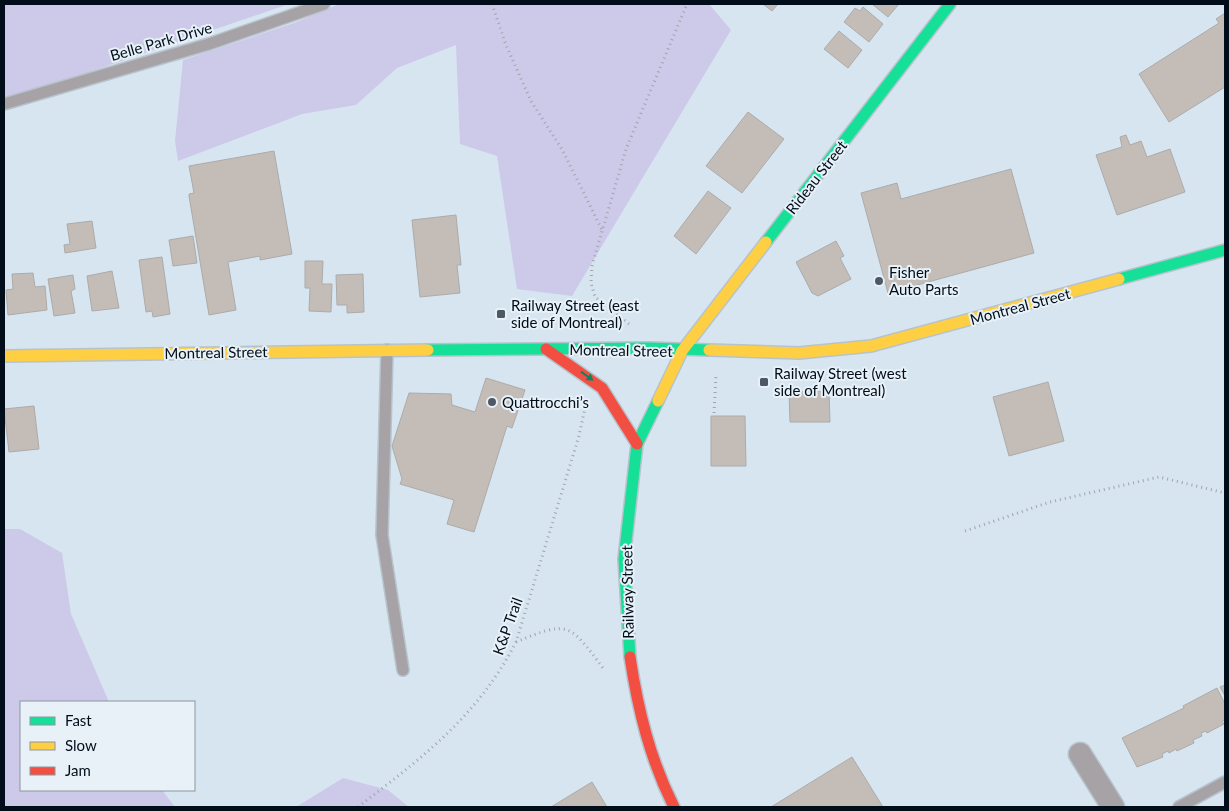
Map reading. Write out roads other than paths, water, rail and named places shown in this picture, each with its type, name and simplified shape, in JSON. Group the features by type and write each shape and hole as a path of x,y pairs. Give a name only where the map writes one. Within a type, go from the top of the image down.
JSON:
{"main road":[{"name":"Rideau Street","path":"682,351 950,4"},
{"name":"Montreal Street","path":"4,356 649,348 682,351 798,352 871,346 1225,250"},
{"path":"546,349 602,388 637,444"},
{"name":"Railway Street","path":"674,807 658,775 637,704 627,636 624,559 637,444 682,351"}],"street":[{"path":"1080,754 1114,807"}],"lane":[{"name":"Belle Park Drive","path":"4,104 209,44 324,4"},
{"path":"387,350 382,535 403,670"},
{"path":"1179,807 1225,782"}],"place":[{"name":"Fisher Auto Parts","path":"879,281"},
{"name":"Railway Street (east side of Montreal)","path":"501,314"},
{"name":"Railway Street (west side of Montreal)","path":"764,382"},
{"name":"Quattrocchi’s","path":"492,402"}]}
